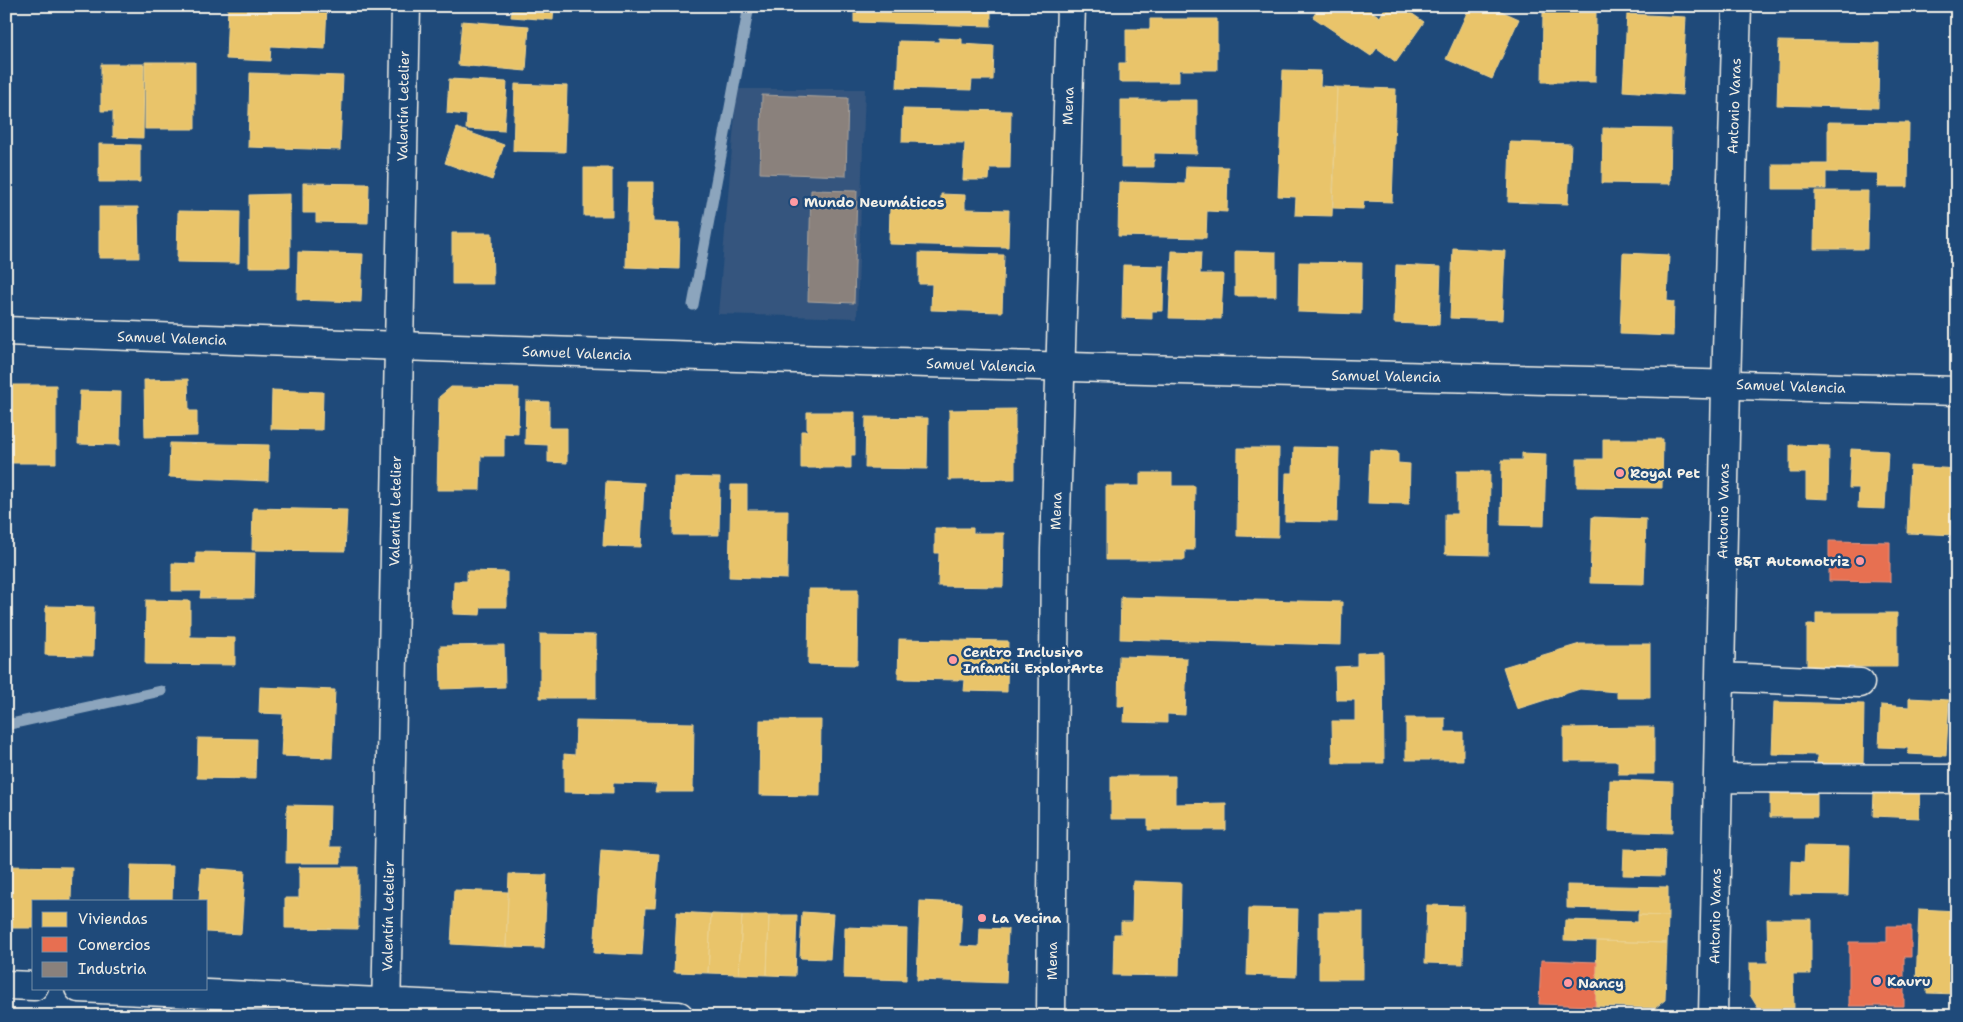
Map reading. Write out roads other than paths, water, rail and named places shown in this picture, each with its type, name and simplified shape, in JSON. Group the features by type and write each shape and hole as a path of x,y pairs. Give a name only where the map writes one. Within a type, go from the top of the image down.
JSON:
{"street":[{"name":"Valentín Letelier","path":"386,1009 406,6"},
{"name":"Mena","path":"1052,1016 1055,550 1071,6"},
{"name":"Antonio Varas","path":"1713,1016 1726,385 1737,6"},
{"name":"Samuel Valencia","path":"6,331 399,347 1957,391"},
{"path":"1720,677 1860,683"},
{"path":"1718,778 1957,780"},
{"path":"6,985 32,986"},
{"path":"108,990 386,1009 679,1016"}],"waterway":[{"path":"693,305 749,6"},
{"path":"6,725 161,691"}],"place":[{"name":"Mundo Neumáticos","path":"794,202"},
{"name":"Royal Pet","path":"1620,473"},
{"name":"B&T Automotriz","path":"1860,561"},
{"name":"Centro Inclusivo Infantil ExplorArte","path":"953,660"},
{"name":"La Vecina","path":"982,918"},
{"name":"Kauru","path":"1877,981"},
{"name":"Nancy","path":"1568,983"}]}
